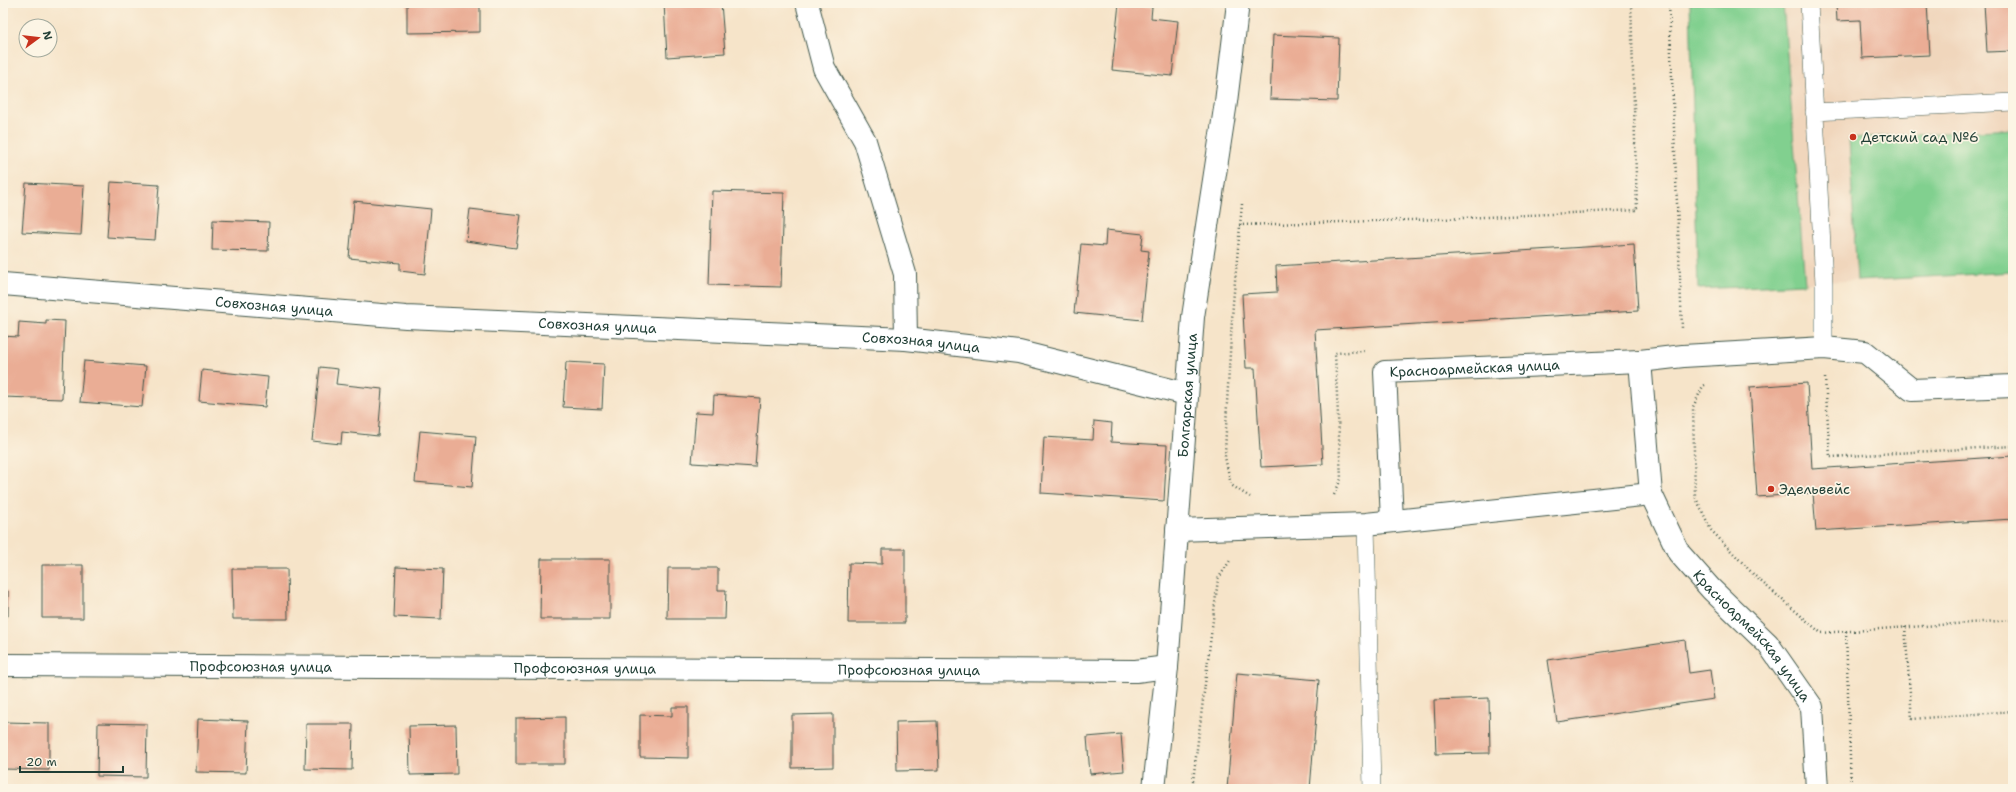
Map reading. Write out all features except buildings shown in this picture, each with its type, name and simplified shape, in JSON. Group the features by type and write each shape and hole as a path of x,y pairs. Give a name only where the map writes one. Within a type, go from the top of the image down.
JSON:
{"street":[{"path":"807,3 824,68 865,141 900,259 904,274 906,339"},
{"name":"Болгарская улица","path":"1154,789 1167,667 1192,317 1226,102 1238,3"},
{"name":"Совхозная улица","path":"3,284 406,317 906,339 1019,352 1187,394"},
{"name":"Красноармейская улица","path":"1392,520 1385,372 1640,361 1684,356 1824,348 1865,352 1912,390 2013,386"},
{"name":"Красноармейская улица","path":"1640,361 1651,494 1679,553 1711,590 1768,644 1812,707 1817,789"},
{"path":"1177,530 1366,524 1392,520 1651,494"},
{"name":"Профсоюзная улица","path":"3,665 1136,671 1167,667"}],"lane":[{"path":"1809,3 1824,283 1824,348"},
{"path":"1814,112 2013,102"},
{"path":"1366,524 1372,789"}],"path":[{"path":"1206,226 1442,219 1637,210 1631,3"},
{"path":"1669,3 1684,356"},
{"path":"1242,201 1232,303 1225,457 1231,486 1254,500"},
{"path":"1332,498 1341,479 1335,353 1367,351"},
{"path":"1825,375 1830,457 2013,446"},
{"path":"1708,384 1703,386 1693,406 1695,496 1711,530 1757,578 1821,633 2013,620"},
{"path":"1192,789 1218,579 1230,560 1236,556"},
{"path":"1904,628 1912,719 2013,711"},
{"path":"1846,631 1851,789"}],"shaded area":[{"name":"Детский сад №6","path":"1690,3 2013,3 2013,272 1698,289"}],"green space":[{"path":"1690,3 1783,3 1805,284 1698,289"},
{"path":"2013,129 2013,272 1857,281 1849,138"}],"place":[{"name":"Детский сад №6","path":"1853,137"},
{"name":"Эдельвейс","path":"1771,489"}]}
